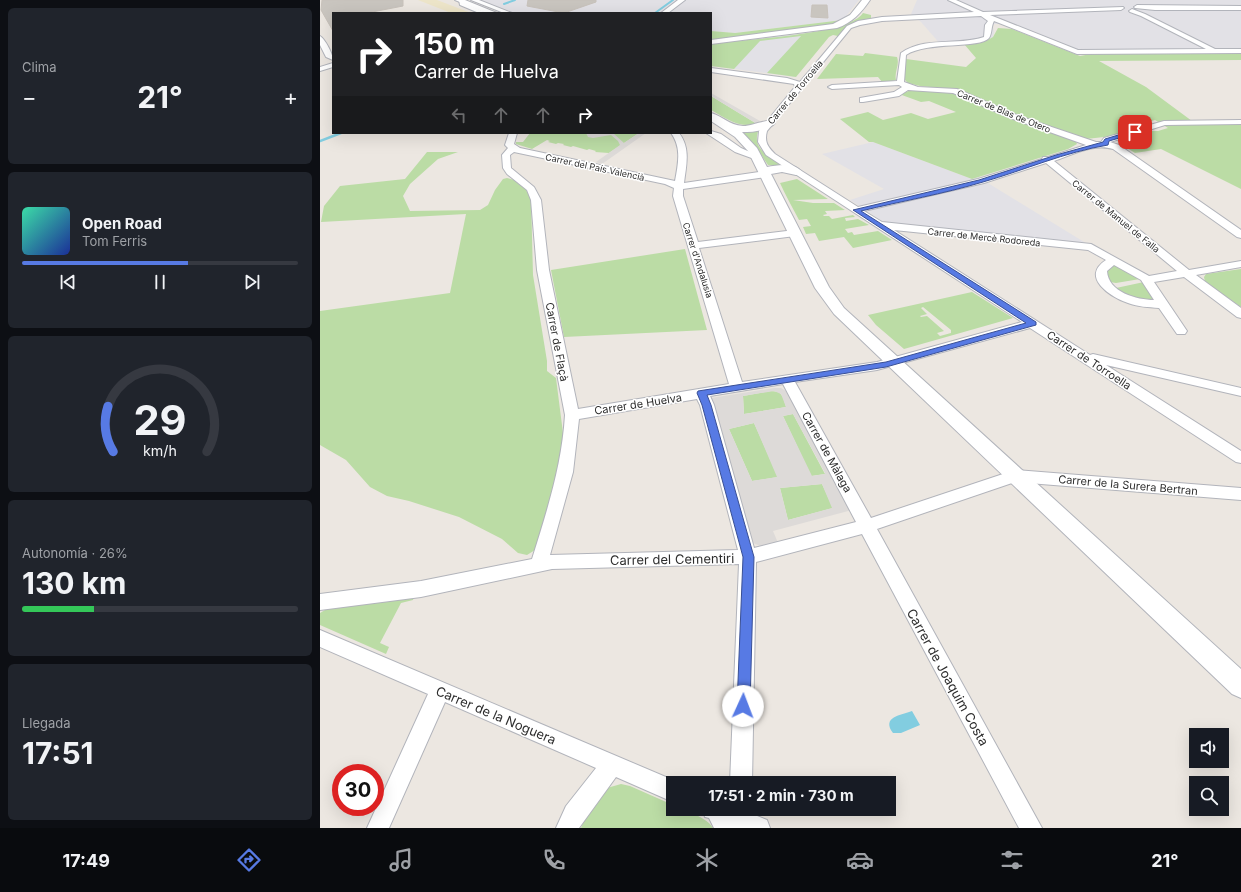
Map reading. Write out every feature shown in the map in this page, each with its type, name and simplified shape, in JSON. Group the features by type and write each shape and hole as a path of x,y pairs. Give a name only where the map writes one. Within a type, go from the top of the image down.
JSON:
{"street":[{"path":"460,0 462,4 482,12"},
{"path":"460,0 490,12"},
{"path":"474,0 506,12"},
{"path":"665,12 682,0"},
{"path":"712,42 827,28 867,13 866,0"},
{"path":"951,0 964,8 981,13 1077,52 1241,51"},
{"path":"1116,2 1214,51"},
{"path":"903,16 964,8"},
{"path":"903,16 1106,9 1241,8"},
{"path":"981,13 1008,12"},
{"path":"1001,21 1001,15 1008,12"},
{"name":"Carrer de Torroella","path":"903,16 867,13 849,27 763,131 761,136 763,147 772,156 796,172 1241,458"},
{"path":"832,87 900,83 903,54 908,49 932,44 974,42 987,36 990,20 981,13"},
{"path":"989,24 1001,21"},
{"path":"320,38 332,60"},
{"path":"320,49 322,58 332,61"},
{"path":"320,69 332,62"},
{"path":"712,70 787,80 797,83 799,86"},
{"name":"Carrer de Blas de Otero","path":"900,83 908,87 948,90 960,93 1004,113 1095,145"},
{"path":"863,100 896,94 908,87"},
{"path":"712,117 743,138 757,157 822,288 830,301 1015,476 1241,686"},
{"path":"1106,144 1105,141 1112,138 1157,124 1172,122 1241,122"},
{"path":"725,125 733,128 746,129 759,128 770,123"},
{"name":"Carrer de Flaçà","path":"514,134 509,145 512,148 506,155 507,168 531,189 536,200 543,270 572,415 571,437 565,474 540,564"},
{"name":"Carrer d'Andalusia","path":"676,134 680,140 682,152 682,166 678,196 737,387"},
{"path":"712,134 718,136 738,150 757,157"},
{"path":"856,210 981,181 1046,159 1095,145 1106,144 1116,147 1241,235"},
{"name":"Carrer del País Valencià","path":"512,148 666,182 674,184 678,187"},
{"name":"Carrer de Manuel de Falla","path":"1046,159 1186,273 1241,314"},
{"name":"Carrer de Torroella","path":"765,174 770,169 775,168 796,172"},
{"path":"678,187 765,174"},
{"name":"Carrer de Mercè Rodoreda","path":"877,224 902,228 1091,247 1114,260"},
{"path":"693,246 795,233"},
{"path":"1164,304 1135,302 1124,298 1109,288 1101,278 1100,273 1102,267 1114,260 1147,280 1164,304 1181,331"},
{"path":"1147,280 1241,264"},
{"name":"Carrer de Huelva","path":"572,415 737,387 877,366 1033,323"},
{"path":"1064,343 1103,361 1241,392"},
{"name":"Carrer de Màlaga","path":"787,379 867,526"},
{"path":"702,393 707,405 748,557 740,776"},
{"name":"Carrer de la Surera Bertran","path":"1015,476 1241,494"},
{"name":"Carrer del Cementiri","path":"320,602 421,589 540,564 562,562 748,557 867,526 1015,476"},
{"name":"Carrer de Joaquim Costa","path":"867,526 1030,828"},
{"name":"Carrer de la Noguera","path":"320,638 666,788"},
{"path":"378,828 440,691"},
{"path":"567,828 574,814 612,764"},
{"path":"729,816 759,828"}],"shaded area":[{"path":"478,0 859,0 843,20 735,33 712,31 712,12 512,12"},
{"path":"917,0 1241,0 1241,51 1083,52 1011,25 999,24 994,24 993,37 986,41 942,46 921,22 911,14"},
{"path":"810,33 796,77 712,66 712,43"},
{"path":"712,94 760,121 757,124 712,97"},
{"path":"586,134 614,134 624,143 638,134 645,134 602,164 596,162 620,145 618,141 611,135 593,138 588,137"},
{"path":"873,142 972,179 978,177 1089,245 887,224 850,200 884,189 822,154"},
{"path":"774,388 781,388 786,391 852,510 773,531 778,543 761,546 755,544 750,539 711,398","holes":["774,391 781,394 786,407 744,414 743,396","793,414 825,474 812,476 783,416","754,423 777,477 752,481 729,429","822,484 832,508 788,520 780,488"]}],"green space":[{"path":"863,13 871,15 871,19 846,28 838,36 833,35 829,37 796,77 767,73 801,36 760,41 734,69 712,66 712,43 793,35 838,27 854,20"},
{"path":"843,20 830,25 805,29 712,40 712,31 735,33"},
{"path":"998,28 1012,29 1080,56 1091,54 1241,53 1241,60 1099,61 1146,87 1192,121 1170,124 1241,124 1241,189 1161,149 1135,153 1124,146 1126,144 1123,137 1144,131 1158,131 1168,128 1155,120 1138,125 1136,129 1113,136 1086,139 1009,114 952,89 920,86 908,83 904,79 903,72 906,59 966,67 976,58 964,44 986,41 993,37"},
{"path":"865,53 897,57 898,63 896,80 883,83 878,77 817,79 836,54 863,56"},
{"path":"912,90 947,90 1075,140 1077,144 1068,149 972,179 873,142 869,142 840,119 868,112 883,120 911,113 928,119 956,112 929,101 921,102 899,94"},
{"path":"712,97 757,124 738,124 712,111"},
{"path":"759,129 757,143 763,152 782,166 768,165 756,147 740,130"},
{"path":"529,134 638,134 609,153 595,152 596,151 589,149 587,150 573,146 571,147 558,143 556,144 548,142 550,141 547,140 532,149 516,144 516,142 523,142"},
{"path":"427,152 458,152 438,159 410,184 403,196 410,211 480,210 488,205 495,190 503,179 507,178 523,185 531,198 533,275 547,361 547,371 556,378 564,441 560,466 535,550 527,555 518,553 502,539 459,517 409,501 387,496 370,487 346,460 320,445 320,311 450,293 466,214 321,222 324,206 340,186 405,179"},
{"path":"797,179 828,199 793,200 813,203 834,203 845,210 825,211 827,214 823,215 824,216 829,216 832,219 853,215 855,217 845,218 846,221 858,219 869,225 845,229 848,233 852,232 854,235 878,231 892,240 853,248 844,237 819,241 815,233 806,234 803,227 811,226 807,219 799,220 780,183"},
{"path":"685,249 707,330 564,337 551,270"},
{"path":"1114,264 1140,279 1116,283 1110,282 1106,273"},
{"path":"1241,269 1241,307 1205,282 1204,277 1206,274"},
{"path":"1144,282 1155,296 1154,300 1134,297 1119,291 1116,288"},
{"path":"972,292 1013,318 904,349 876,325 868,315","holes":["923,307 951,330 951,333 940,336 937,333 944,331 927,316 921,317 920,316 927,314 921,308"]},
{"path":"771,391 779,392 783,397 786,407 744,414 743,396"},
{"path":"793,414 825,474 811,476 783,416"},
{"path":"754,423 778,477 752,481 729,429"},
{"path":"822,484 833,508 788,520 780,488"},
{"path":"415,594 413,600 401,603 380,643 389,647 386,654 320,625 320,613 325,610"},
{"path":"621,784 630,786 666,802 666,816 697,816 710,824 713,828 581,828 585,818 607,788"}],"sand":[{"path":"418,0 437,0 468,12 448,12"}],"water":[{"path":"912,711 920,725 901,733 893,733 889,723 891,720"}],"building":[{"path":"322,0 403,0 403,6 372,12 332,12 332,29 321,10"},
{"path":"528,0 596,0 596,2 567,12 559,12 527,6"},
{"path":"812,5 827,5 828,18 811,17"}],"waterway":[{"path":"504,4 515,0"},
{"path":"656,12 673,0"},
{"path":"320,141 338,134"}],"route":[{"path":"743,706 748,557 707,405 702,393 877,366 1033,323 856,210 911,196 981,181 1058,156 1099,144 1106,144 1105,141 1107,140 1135,132"}]}
